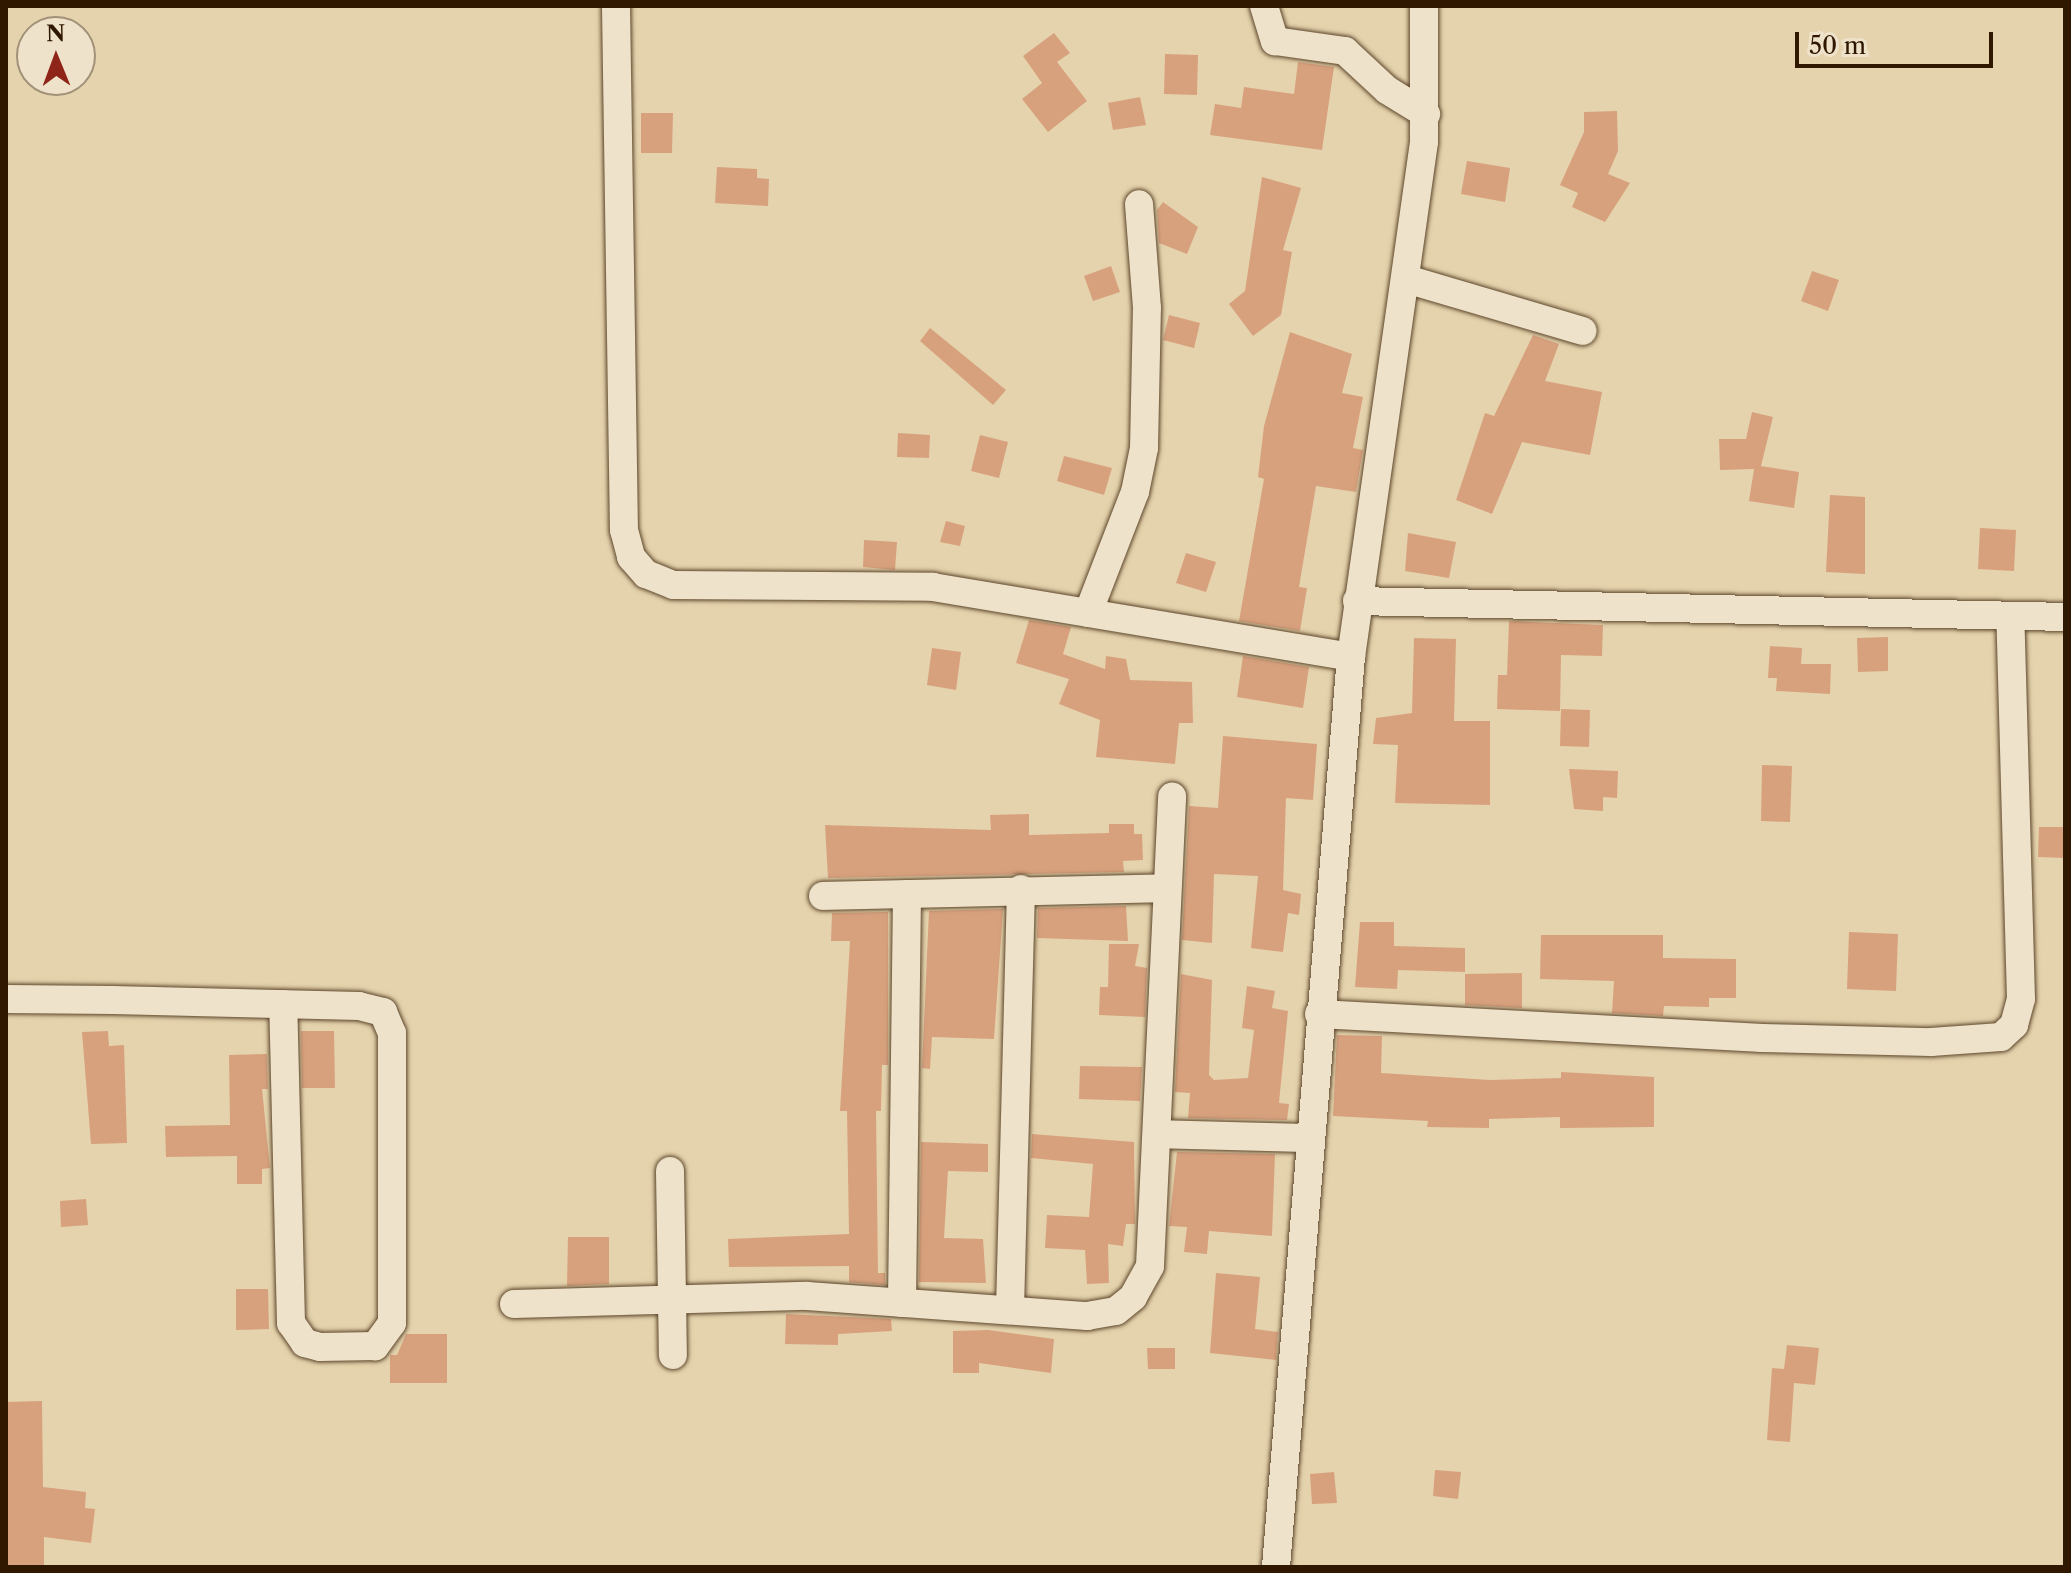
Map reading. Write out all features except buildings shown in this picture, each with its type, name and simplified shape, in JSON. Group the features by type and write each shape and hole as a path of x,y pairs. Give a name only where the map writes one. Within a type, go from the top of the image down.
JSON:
{"street":[{"path":"616,6 624,530 631,557 646,574 673,585 933,587 1351,657"},
{"path":"1264,6 1275,41 1345,51 1387,90 1426,114"},
{"path":"1276,1567 1319,1014 1351,657 1406,279 1426,114 1424,6"},
{"path":"1088,613 1135,492 1144,448 1147,308 1139,204"},
{"path":"1406,279 1583,331"},
{"path":"1357,601 2065,617"},
{"path":"1319,1014 1762,1038 1931,1042 2001,1037 2014,1025 2021,999 2010,616"},
{"path":"514,1304 807,1296 1087,1316 1116,1311 1133,1297 1150,1266 1172,797"},
{"path":"823,896 1167,888"},
{"path":"1010,1309 1021,889"},
{"path":"902,1303 907,894"},
{"path":"6,999 283,1004 372,1008 383,1012 392,1033 392,1323 375,1346 320,1347 305,1343 291,1323 283,1004"},
{"path":"1157,1134 1311,1138"},
{"path":"670,1171 673,1355"}]}
